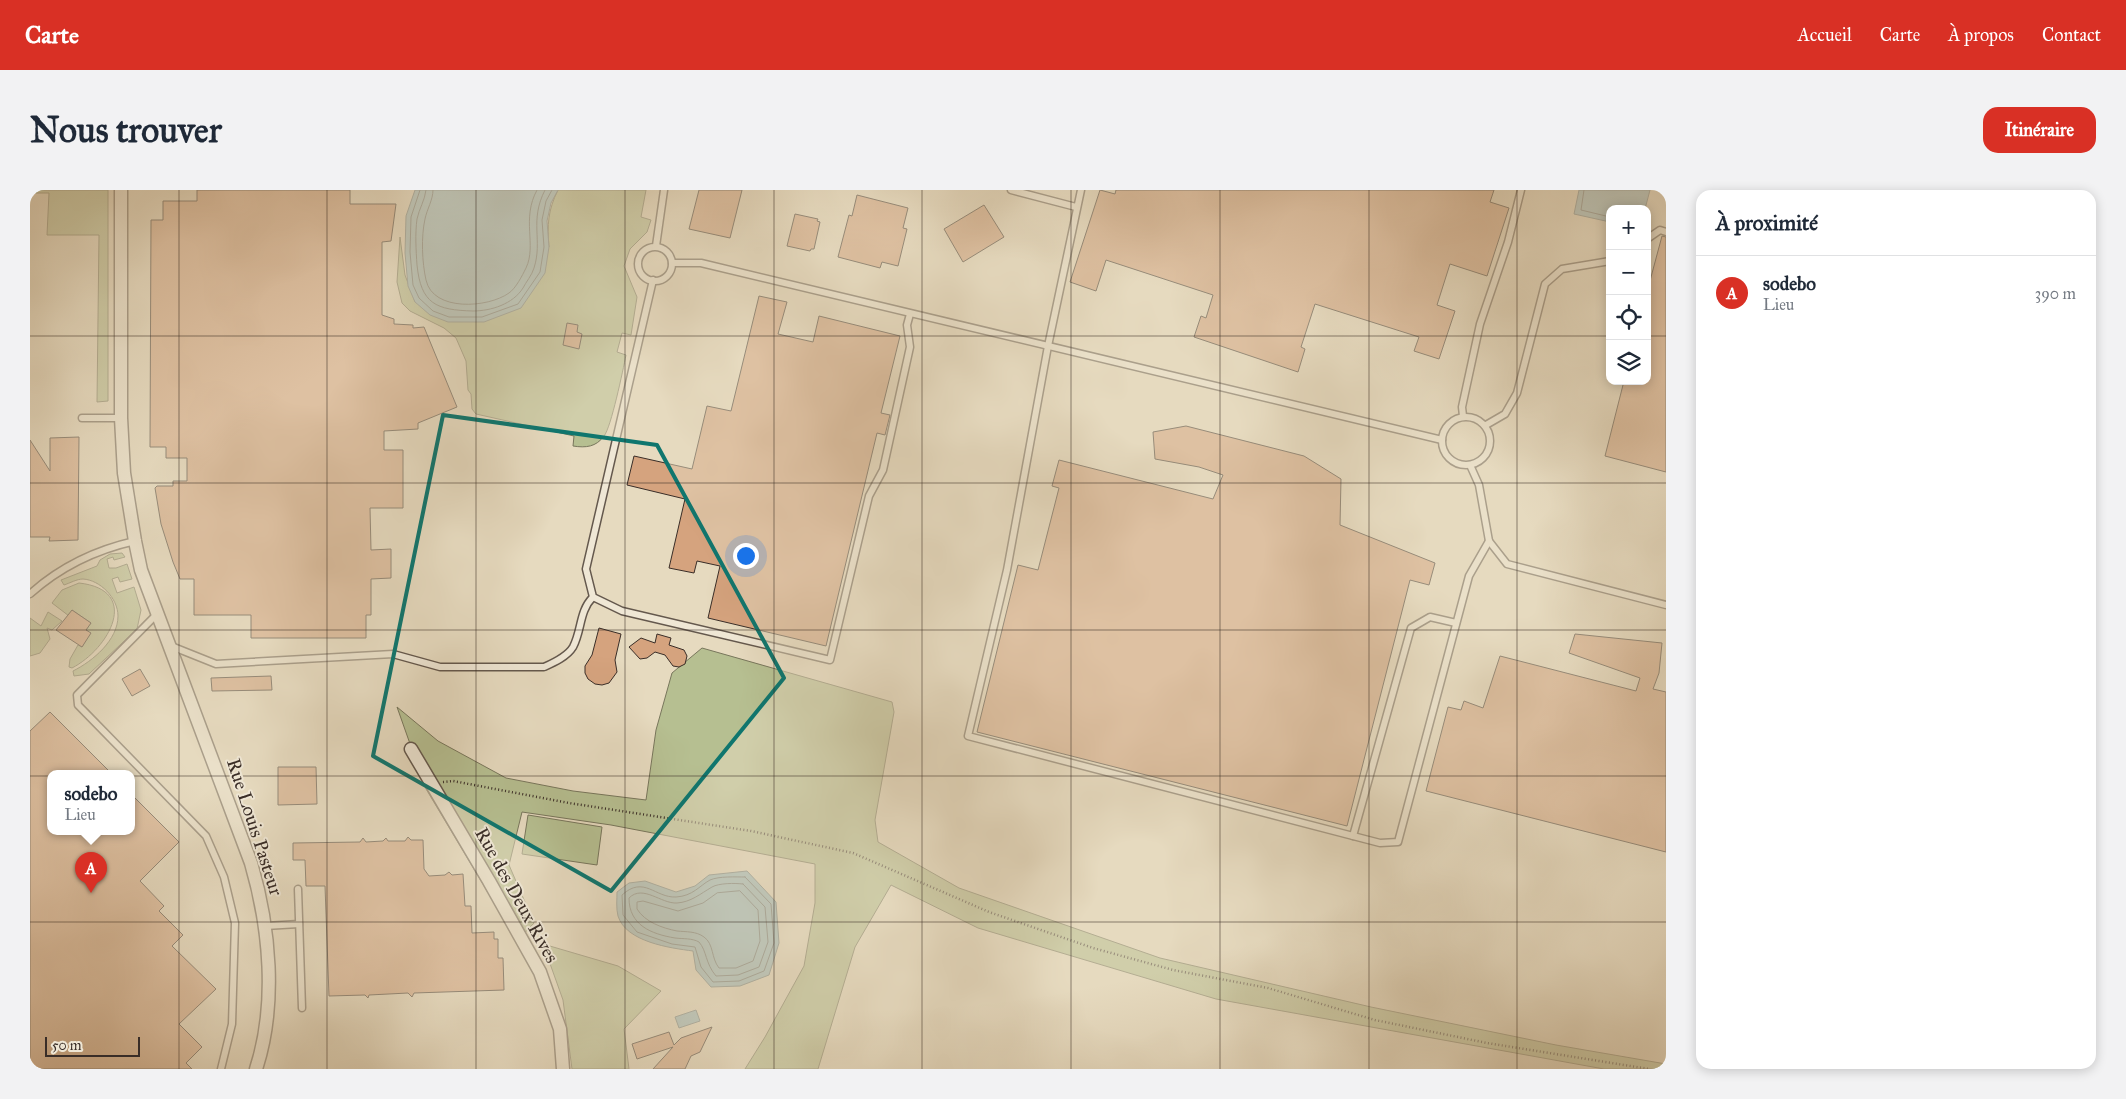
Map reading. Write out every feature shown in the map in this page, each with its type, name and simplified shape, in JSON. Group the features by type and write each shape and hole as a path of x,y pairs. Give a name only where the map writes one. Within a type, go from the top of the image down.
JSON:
{"street":[{"name":"Rue Louis Pasteur","path":"121,190 120,418 124,473 141,570 159,612 251,863 265,926 268,985 262,1050 256,1069"},
{"name":"Rue des Deux Rives","path":"411,748 540,972 560,1029 563,1069"}],"lane":[{"path":"656,246 664,190"},
{"path":"1011,190 1076,207"},
{"path":"1081,190 1048,346 1007,570 968,736 1380,843 1398,842 1469,576 1489,542"},
{"path":"1463,416 1462,407 1480,324 1508,242 1522,190"},
{"path":"1651,236 1660,230 1666,232"},
{"path":"656,246 667,251 672,262 670,272 665,278 653,280 644,276 639,270 638,262 645,249 656,246"},
{"path":"672,262 702,263 1337,417 1442,440"},
{"path":"1486,425 1506,414 1517,393 1545,284 1562,268 1606,262"},
{"path":"593,597 586,569 653,280"},
{"path":"593,597 622,611 830,660 869,496 883,470 910,347 907,325 910,314"},
{"path":"1463,416 1476,418 1486,425 1491,441 1485,457 1470,465 1456,463 1445,454 1442,440 1445,429 1452,420 1463,416"},
{"path":"82,418 120,418"},
{"path":"1470,465 1479,485 1489,542 1507,564 1666,606"},
{"path":"30,594 48,578 84,557 135,541"},
{"path":"171,646 216,664 393,654 440,667 544,667 557,661 572,648 585,605 593,597"},
{"path":"159,612 77,694 78,705 206,836 224,877 235,923 232,1024 221,1069"},
{"path":"1353,836 1411,628 1430,617 1456,623"},
{"path":"298,889 302,1008"},
{"path":"265,926 299,924"}],"path":[{"path":"432,783 453,781 569,803 751,831 853,853 989,912 1093,948 1173,970 1268,988 1376,1020 1487,1043 1649,1069"}],"highlighted area":[{"path":"443,415 657,445 784,678 611,891 373,756"}],"green space":[{"path":"30,190 108,190 108,401 97,402 99,235 47,235 49,193 30,193"},
{"path":"558,190 646,190 641,217 651,220 647,232 630,249 624,266 637,297 631,335 622,333 617,352 626,355 613,411 604,436 594,445 586,447 573,446 574,436 476,414 472,409 471,394 468,390 466,361 456,338 444,328 410,311 402,303 397,282 400,237 405,275 415,302 549,247 549,218"},
{"path":"122,553 125,557 114,560 113,557 107,559 109,568 116,568 127,564 132,579 120,582 118,577 112,579 117,593 134,587 141,610 137,629 89,674 74,676 73,671 96,656 109,641 117,625 118,616 115,603 102,586 83,579 64,585 61,580 97,566 100,560 110,554"},
{"path":"79,583 98,588 110,597 114,608 113,621 107,635 98,648 72,668 69,667 70,659 78,645 82,647 90,633 86,630 91,623 72,610 69,616 52,603 62,590"},
{"path":"48,612 62,621 52,630 47,628 50,639 40,653 30,656 30,618 41,626"},
{"path":"702,648 892,702 894,712 875,820 878,842 959,888 1160,958 1371,1007 1556,1045 1666,1064 1666,1069 1604,1069 1216,999 978,928 891,885 855,947 818,1069 745,1069 804,966 815,903 815,864 611,825 522,812 509,865 534,923 517,941 426,789 397,707 438,741 506,778 573,791 646,800 656,730 672,673"},
{"path":"528,815 602,827 597,865 522,854"},
{"path":"543,944 618,966 661,991 624,1029 629,1069 572,1069 563,1000"}],"water":[{"path":"415,190 558,190 551,203 547,221 549,247 545,273 521,308 484,322 448,322 430,315 415,302 408,286 405,253 406,216"},
{"path":"1579,190 1650,190 1646,205 1606,205 1606,221 1574,214"},
{"path":"747,871 776,902 779,943 769,975 740,986 711,987 696,970 693,951 673,948 639,938 623,925 618,916 617,892 629,883 645,881 676,892 695,886 709,875"},
{"path":"696,1010 700,1021 679,1028 675,1017"}],"building":[{"path":"197,190 350,190 350,204 396,204 391,241 382,242 382,315 394,319 394,324 413,325 413,328 424,327 457,407 418,423 418,429 384,431 384,450 403,450 403,508 370,508 371,550 391,549 391,578 371,579 371,615 366,615 366,638 251,638 251,615 194,615 194,579 180,579 173,562 161,524 155,488 157,486 173,486 173,481 187,481 187,458 166,458 166,447 150,447 151,220 163,220 163,201 197,201"},
{"path":"699,190 742,190 730,238 689,229"},
{"path":"1100,190 1115,194 1116,190 1494,190 1490,202 1509,208 1487,276 1450,264 1437,305 1455,311 1439,359 1414,351 1419,337 1315,304 1301,347 1305,349 1298,372 1194,337 1201,316 1206,318 1213,295 1106,260 1096,291 1070,282"},
{"path":"857,195 908,208 903,228 907,229 898,266 882,262 880,268 838,257 849,215 852,216"},
{"path":"984,205 1004,237 963,262 944,229"},
{"path":"795,214 818,219 817,221 820,222 814,249 810,251 787,246"},
{"path":"1662,236 1666,237 1666,472 1605,456 1623,385 1651,385 1651,277"},
{"path":"759,296 787,302 778,334 813,342 819,316 900,336 881,413 890,415 885,435 877,433 826,646 708,618 720,566 697,561 694,573 669,568 685,499 627,485 634,456 692,469 707,406 731,411"},
{"path":"567,323 578,325 577,332 582,334 579,349 563,345"},
{"path":"1186,426 1304,456 1341,479 1340,525 1435,563 1429,585 1410,580 1347,826 977,732 1018,565 1038,570 1059,488 1052,486 1059,460 1213,499 1223,475 1199,467 1155,459 1153,432"},
{"path":"79,437 78,540 49,541 50,537 30,537 30,440 50,471 50,438"},
{"path":"72,610 91,623 86,630 91,633 82,647 56,630"},
{"path":"599,628 621,634 615,660 617,672 609,683 602,685 595,684 588,679 585,673 585,666 592,655"},
{"path":"657,634 671,638 669,645 684,650 687,656 685,664 679,667 673,666 665,655 655,652 647,658 640,659 629,647 641,638 655,643"},
{"path":"1575,634 1662,643 1659,673 1653,689 1666,692 1666,852 1426,791 1448,707 1461,710 1464,701 1483,708 1500,656 1636,691 1640,678 1569,653"},
{"path":"140,669 150,686 132,696 122,679"},
{"path":"271,676 272,690 212,691 211,678"},
{"path":"50,712 108,770 47,770 47,835 135,835 135,798 179,842 140,881 164,906 159,911 183,935 172,946 216,989 179,1024 202,1047 186,1063 192,1069 30,1069 30,731"},
{"path":"278,767 316,767 317,804 278,805"},
{"path":"408,837 411,840 423,840 424,869 429,876 445,875 449,872 452,875 463,874 465,906 471,906 472,933 494,932 494,939 498,939 498,958 503,958 504,990 414,993 412,997 408,993 369,995 368,998 365,995 329,996 325,886 306,886 305,860 293,860 293,843 360,842 363,838 366,842 383,841 386,838 388,841 405,841"},
{"path":"712,1027 700,1052 691,1056 685,1069 653,1069 673,1047 637,1059 632,1044 669,1032 674,1045 681,1038"}],"place":[{"name":"sodebo","path":"91,893"}]}
